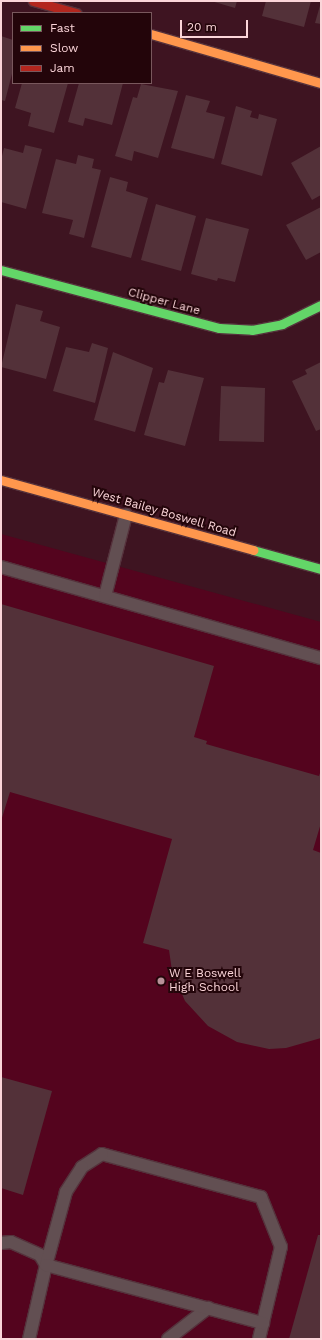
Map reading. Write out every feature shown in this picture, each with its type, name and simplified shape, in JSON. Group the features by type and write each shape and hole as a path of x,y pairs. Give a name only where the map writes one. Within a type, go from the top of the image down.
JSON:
{"street":[{"path":"33,1 72,12"},
{"path":"152,34 321,83"},
{"name":"Clipper Lane","path":"1,270 178,320 219,328 252,330 282,324 321,305"},
{"name":"West Bailey Boswell Road","path":"1,480 321,569"}],"lane":[{"path":"105,596 126,515"},
{"path":"1,567 321,658"},
{"path":"29,1339 46,1265 66,1192 82,1166 102,1154 261,1197 281,1247 259,1339"},
{"path":"1,1243 12,1242 40,1255 46,1265 263,1323"},
{"path":"168,1339 208,1308"}],"shaded area":[{"name":"W E Boswell High School","path":"1,534 321,622 321,1339 1,1339"}],"building":[{"path":"211,1 237,1 235,8"},
{"path":"266,1 311,1 304,27 262,16"},
{"path":"321,2 321,24 315,23"},
{"path":"1,36 12,40 12,74 5,101 1,100"},
{"path":"22,84 68,84 54,133 28,126 31,113 15,108"},
{"path":"79,84 123,84 112,125 85,118 83,126 68,122"},
{"path":"141,84 178,91 158,158 134,151 132,161 115,156 133,97 137,98"},
{"path":"186,95 210,101 206,112 225,117 214,159 171,148"},
{"path":"236,106 252,111 250,117 258,119 259,114 277,119 262,176 221,164"},
{"path":"25,145 42,149 26,209 1,202 1,160 4,148 23,153"},
{"path":"321,146 321,195 312,200 291,163"},
{"path":"78,155 94,159 92,168 101,170 84,238 69,234 73,220 42,213 56,159 76,164"},
{"path":"110,177 128,182 126,191 148,198 131,258 91,247"},
{"path":"156,204 196,216 181,271 141,260"},
{"path":"321,207 321,252 306,260 286,225"},
{"path":"206,218 249,229 235,282 218,278 217,281 191,274"},
{"path":"16,304 43,311 40,321 60,327 46,379 1,367"},
{"path":"92,343 108,348 95,403 53,391 66,347 89,352"},
{"path":"113,352 153,368 135,432 94,420"},
{"path":"321,362 321,429 316,431 292,381 307,374 305,370"},
{"path":"168,370 204,378 185,446 144,435 159,382 164,383"},
{"path":"221,386 265,388 264,442 219,441"},
{"path":"1,604 214,666 194,737 207,741 206,744 319,776 321,770 321,823 313,850 321,853 321,1038 286,1048 269,1049 237,1042 208,1026 185,1001 172,971 169,950 143,943 172,839 10,792 1,821"},
{"path":"1,1077 52,1091 23,1195 1,1188"},
{"path":"318,1235 321,1235 321,1339 289,1339"}],"traffic: fast":[{"path":"1,270 219,328 252,330 282,324 321,305"},
{"path":"253,550 321,569"}],"traffic: slow":[{"path":"152,34 321,83"},
{"path":"1,480 253,550"}],"traffic: jam":[{"path":"33,1 72,12"}],"place":[{"name":"W E Boswell High School","path":"161,981"}]}
